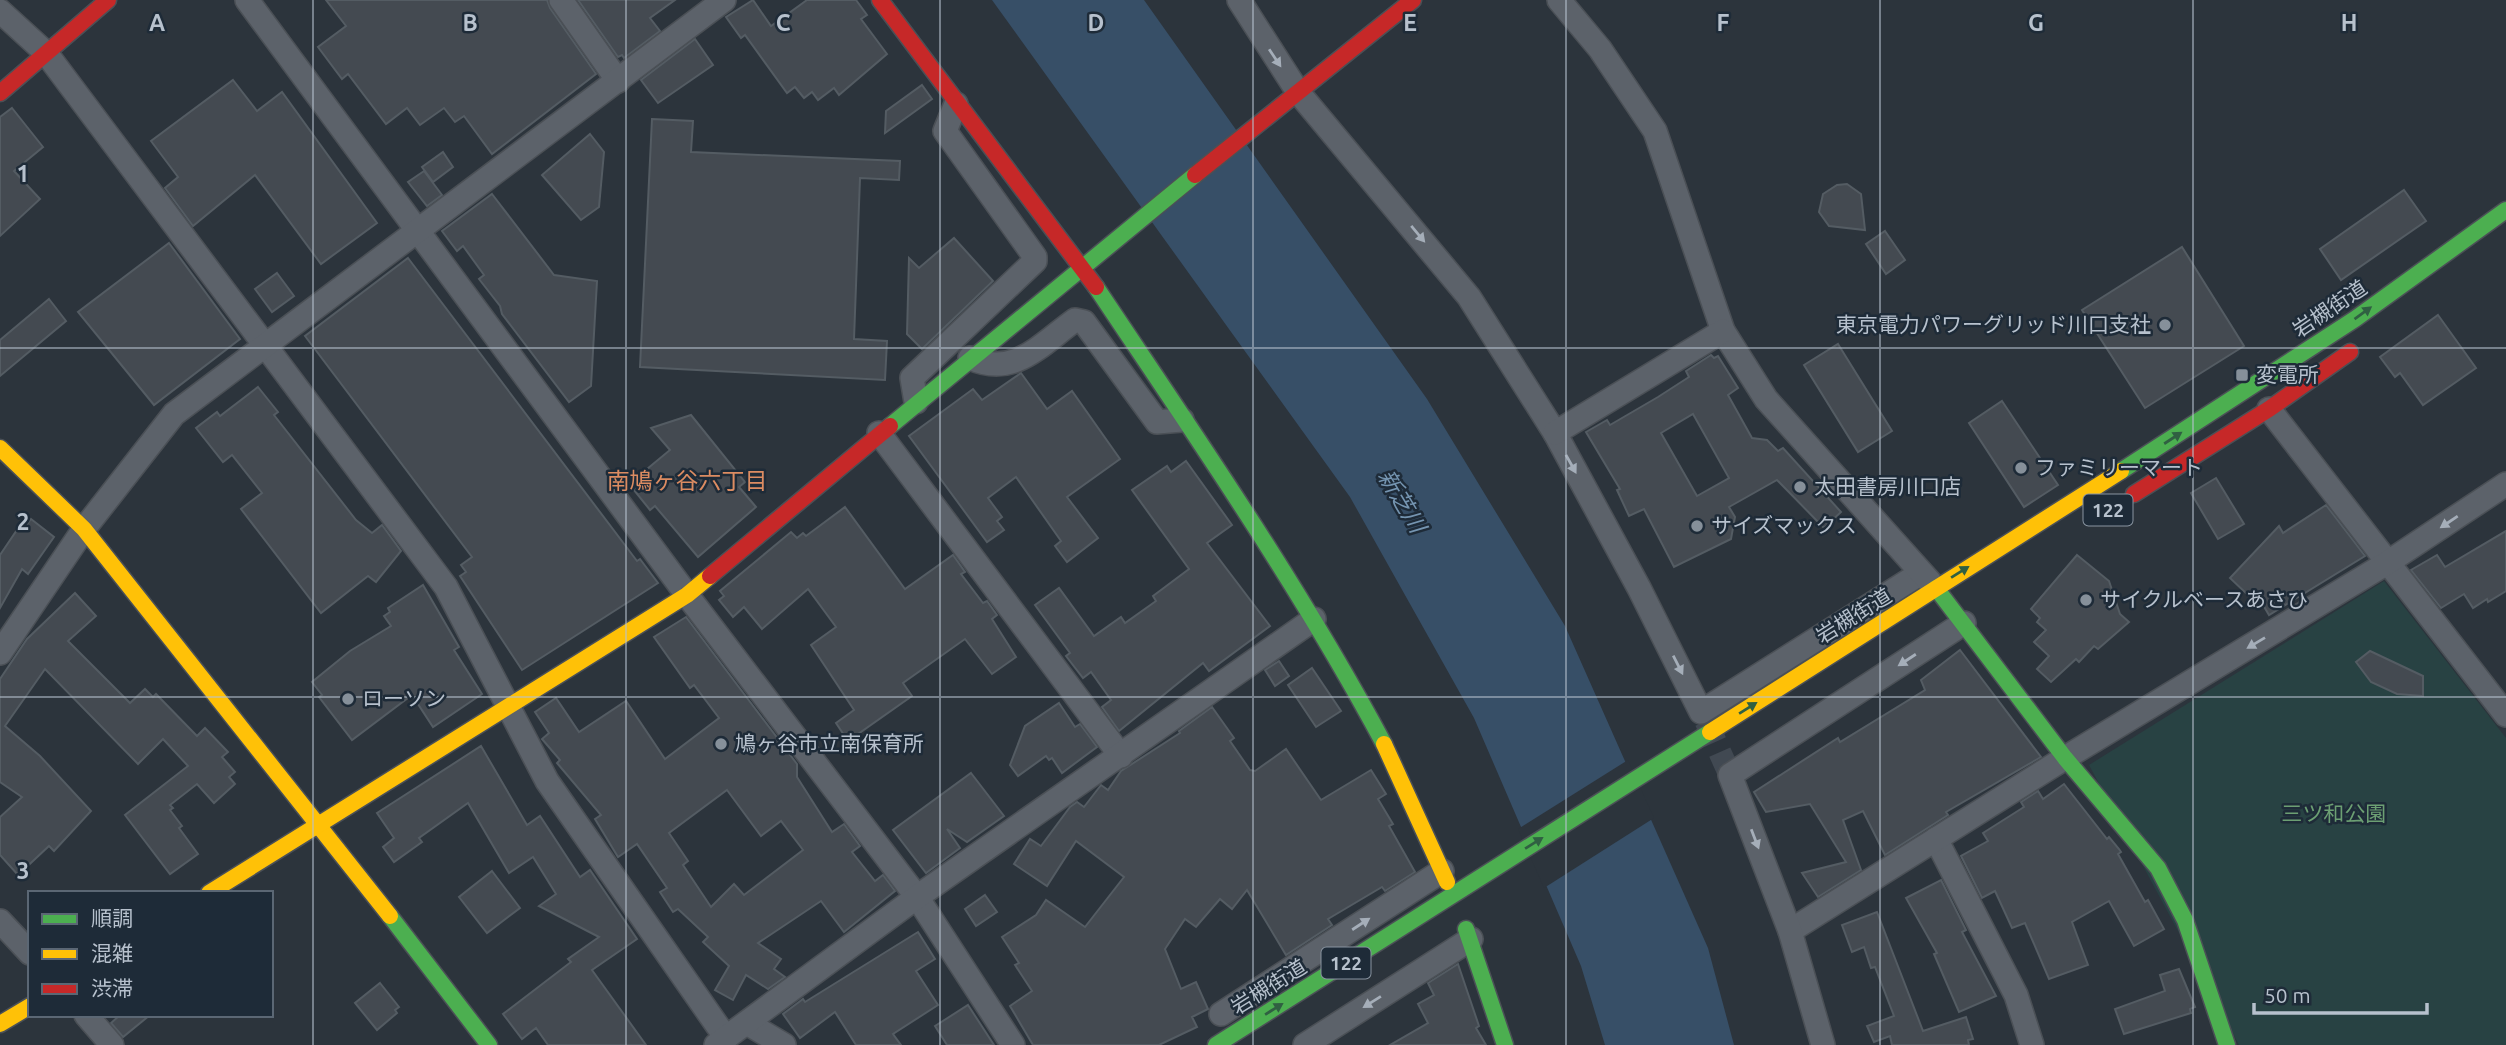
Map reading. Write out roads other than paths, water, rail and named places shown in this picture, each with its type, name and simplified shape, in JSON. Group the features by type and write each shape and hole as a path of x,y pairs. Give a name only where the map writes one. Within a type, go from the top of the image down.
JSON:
{"main road":[{"path":"0,93 108,0"},
{"path":"880,0 956,104 1082,266 1314,619 1385,749 1445,876"},
{"path":"212,891 507,704 687,595 916,402 1413,0"},
{"name":"岩槻街道","path":"1216,1045 1690,744 1929,580 2355,319 2506,210"},
{"name":"122","path":"2116,505 2269,409 2360,345"},
{"path":"0,448 84,529 318,823 489,1045"},
{"path":"1929,580 1960,610 2065,758 2099,794 2158,868 2186,920 2227,1045"},
{"path":"1935,619 1960,610"},
{"path":"1463,925 1505,1045"},
{"path":"0,1024 28,1007"}],"street":[{"path":"247,0 687,595 917,897 1013,1045"},
{"path":"561,0 618,81"},
{"path":"0,653 84,529 174,414 724,0"},
{"path":"1239,0 1293,97 1469,297 1555,433 1639,588 1701,712 1929,580 1766,399 1723,331 1655,131 1600,49 1559,0"},
{"path":"0,11 46,53 446,587 547,781 721,1041 917,897 1314,619"},
{"path":"916,402 912,378 1035,261 1035,257 944,131 956,104"},
{"path":"970,358 988,366 1012,365 1075,320 1084,322 1157,422 1182,420"},
{"path":"1555,433 1723,331"},
{"path":"2269,409 2506,715"},
{"path":"879,433 1121,756"},
{"path":"1790,932 2065,758 2388,564 2506,484"},
{"path":"1823,1045 1790,932 1730,775 1960,610"},
{"path":"1936,839 2016,995 2032,1045"},
{"path":"1221,1014 1445,876"},
{"path":"0,921 28,951"},
{"path":"1305,1045 1463,925"},
{"path":"88,1017 111,1045"},
{"path":"747,1023 784,1045"}],"water":[{"name":"新芝川","path":"992,0 1144,0 1427,399 1565,626 1708,948 1734,1045 1605,1045 1581,966 1474,718 1350,497"}],"tunnel":[{"path":"1706,721 1730,775"}],"place":[{"name":"東京電力パワーグリッド川口支社","path":"2165,325"},
{"name":"変電所","path":"2242,375"},
{"name":"ファミリーマート","path":"2021,468"},
{"name":"太田書房川口店","path":"1800,487"},
{"name":"サイズマックス","path":"1697,526"},
{"name":"サイクルベースあさひ","path":"2086,600"},
{"name":"ローソン","path":"348,699"},
{"name":"鳩ヶ谷市立南保育所","path":"721,744"}],"district":[{"name":"南鳩ヶ谷六丁目","path":"687,481"}],"park label":[{"name":"三ツ和公園","path":"2334,814"}]}
